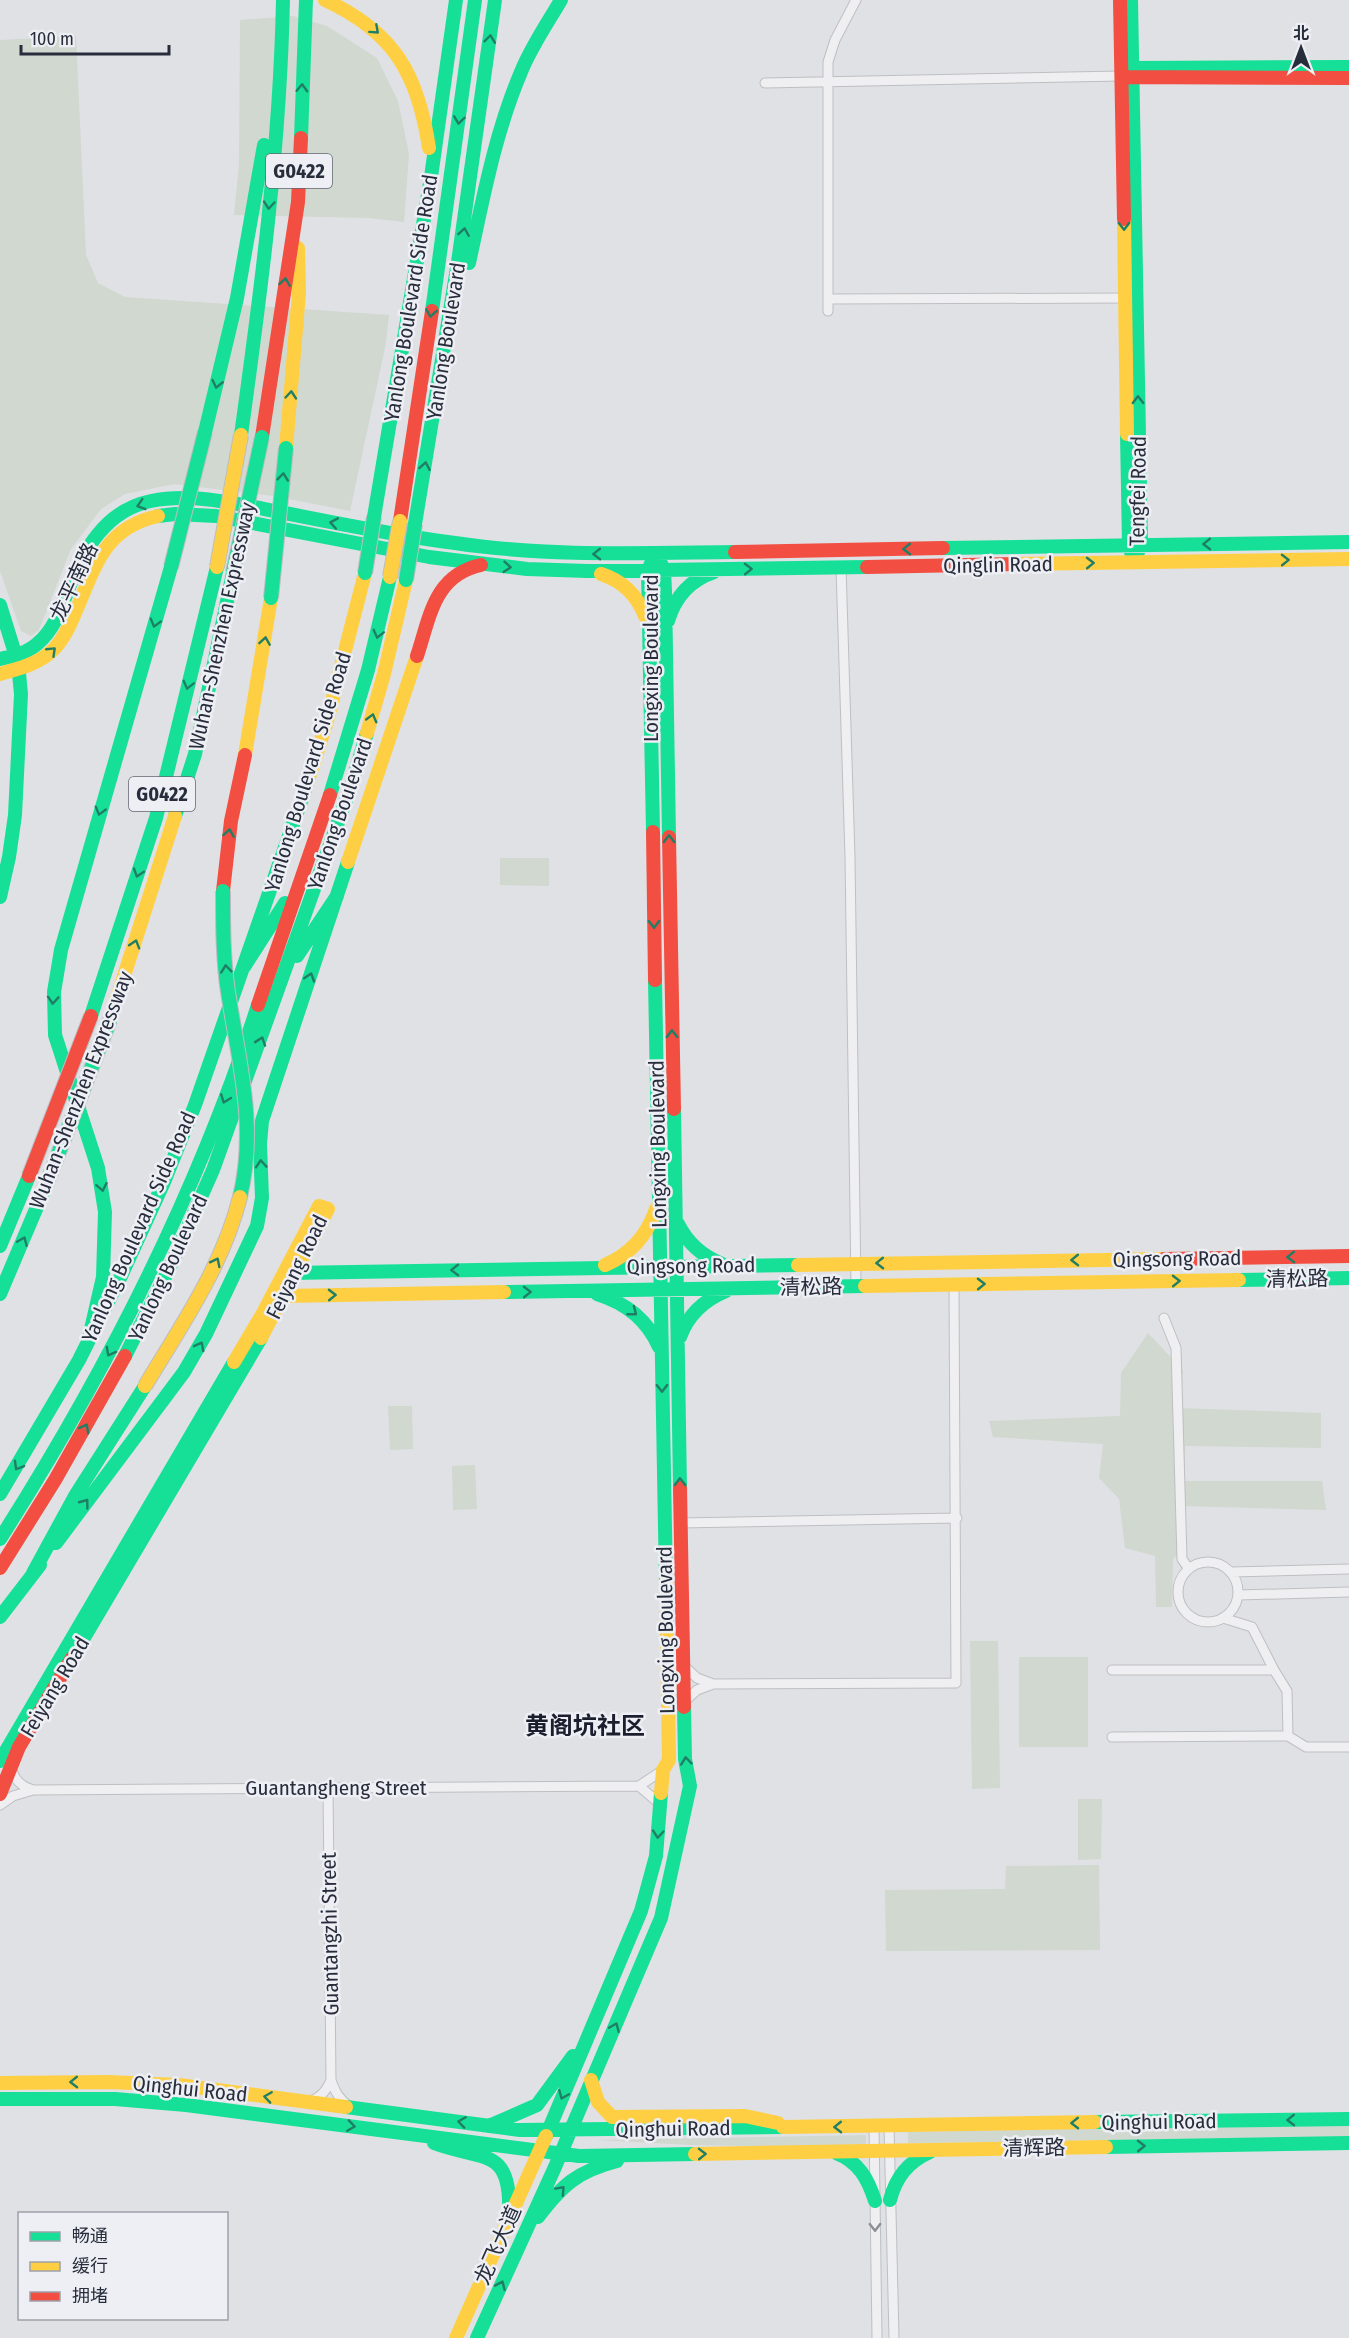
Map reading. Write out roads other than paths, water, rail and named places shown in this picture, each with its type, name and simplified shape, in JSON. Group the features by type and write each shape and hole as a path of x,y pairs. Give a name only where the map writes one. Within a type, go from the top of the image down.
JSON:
{"main road":[{"name":"Wuhan-Shenzhen Expressway","path":"0,1246 91,1016 156,818 217,567 241,435 263,280 282,46 283,0"},
{"name":"Wuhan-Shenzhen Expressway","path":"0,1294 45,1188 110,1020 195,754 232,573 257,467 297,202 306,0"},
{"path":"325,0 350,11 365,22 393,49 405,66 423,110 431,177"},
{"name":"Yanlong Boulevard Side Road","path":"0,1494 88,1342 164,1182 199,1094 244,967 327,721 365,573 431,177 456,0"},
{"name":"Yanlong Boulevard","path":"0,1539 48,1463 99,1372 170,1232 238,1066 331,794 362,695 390,577 400,521 451,183 475,0"},
{"name":"Yanlong Boulevard","path":"0,1568 84,1431 141,1326 213,1170 368,733 406,580 442,374 471,183 495,0"},
{"path":"442,374 504,118 522,71 561,0"},
{"name":"Tengfei Road","path":"1120,0 1129,74"},
{"name":"Tengfei Road","path":"1131,0 1130,298 1135,563"},
{"path":"88,1342 98,1310 104,1279 106,1218 104,1190 55,1035 52,1015 54,992 61,950 171,567 206,432 237,298 282,46"},
{"path":"1129,74 1349,67"},
{"path":"1129,74 1349,78"},
{"path":"33,1573 75,1496 145,1386 219,1255 234,1219 246,1173 248,1114 225,963 223,891 231,820 252,726 271,598 299,293 297,202"},
{"name":"龙平南路","path":"0,659 33,649 48,635 59,618 81,558 93,538 116,517 134,506 175,499 238,505 433,540 535,552 656,553"},
{"name":"龙平南路","path":"0,674 39,663 58,646 71,627 92,568 105,547 124,529 139,521 158,516 196,514 236,520 481,565 587,571"},
{"name":"Qinglin Road","path":"656,553 1349,542"},
{"name":"Longxing Boulevard","path":"524,2235 662,1918 690,1786 685,1760 664,570 656,553"},
{"name":"Longxing Boulevard","path":"539,2151 641,1911 656,1856 663,1770 669,1760 648,570 656,553"},
{"name":"Qinglin Road","path":"587,571 1349,560"},
{"path":"0,1617 184,1372 206,1334 253,1238 262,1198 260,1144 262,1121 436,600 448,579 456,572 481,565"},
{"path":"665,632 669,616 682,593 693,582 707,574 724,569"},
{"path":"587,571 621,582 632,591 640,601 649,632"},
{"path":"0,606 16,655 21,685 19,774 0,897"},
{"path":"649,650 666,650"},
{"path":"244,967 302,877"},
{"path":"282,980 337,896"},
{"path":"592,1268 615,1261 635,1246 651,1223 659,1198"},
{"path":"675,1213 679,1226 692,1246 714,1261 727,1266"},
{"name":"Qingsong Road","path":"290,1273 1349,1256"},
{"name":"Feiyang Road","path":"0,1794 5,1763 271,1321 280,1293 290,1273"},
{"name":"清松路","path":"280,1293 660,1290 1349,1278"},
{"path":"677,1344 687,1320 694,1312 717,1294 733,1288"},
{"path":"586,1291 621,1303 637,1314 655,1337 662,1353"},
{"path":"488,2126 537,2104 564,2070 592,2027"},
{"path":"591,2080 598,2102 612,2117 745,2116 804,2128"},
{"name":"Qinghui Road","path":"0,2083 142,2083 520,2130 1349,2119"},
{"name":"Qinghui Road","path":"0,2099 148,2101 579,2156 935,2150"},
{"path":"419,2135 443,2147 492,2159 500,2166 508,2177 510,2190 506,2227"},
{"name":"清辉路","path":"935,2150 1349,2142"},
{"path":"890,2200 893,2187 905,2169 923,2154 935,2150"},
{"name":"龙飞大道","path":"456,2338 539,2151"},
{"path":"831,2151 843,2155 860,2169 867,2177 875,2201"},
{"path":"477,2338 524,2235 556,2194 580,2172 591,2167 629,2158 669,2154"}],"street":[{"path":"828,311 830,51 856,0"},
{"path":"765,83 1129,74"},
{"path":"828,299 1130,298"},
{"path":"841,567 850,869 856,1286"},
{"path":"684,1702 697,1690 713,1684 956,1683 957,1518 954,1285"},
{"path":"1164,1318 1176,1348 1182,1559 1189,1569"},
{"path":"681,1523 957,1518"},
{"path":"1204,1562 1215,1562 1231,1572 1236,1580 1238,1595 1234,1608 1223,1618 1209,1622 1200,1621 1183,1609 1178,1590 1180,1580 1189,1569 1204,1562"},
{"path":"1231,1572 1349,1569"},
{"path":"1238,1595 1349,1592"},
{"path":"1223,1618 1252,1627 1287,1691 1288,1736"},
{"path":"683,1665 697,1678 713,1684"},
{"path":"1112,1670 1274,1670"},
{"path":"1112,1737 1288,1736 1306,1747 1349,1747"},
{"path":"5,1763 16,1781 33,1790"},
{"path":"660,1804 639,1786 663,1770"},
{"name":"Guantangheng Street","path":"0,1805 13,1796 33,1790 639,1786"},
{"name":"Guantangzhi Street","path":"328,1788 331,2080"},
{"path":"309,2102 320,2097 327,2090 331,2080"},
{"path":"331,2080 334,2091 352,2108"},
{"path":"874,2126 877,2338"},
{"path":"889,2126 894,2338"}],"district":[{"name":"黄阁坑社区","path":"585,1726"}]}
